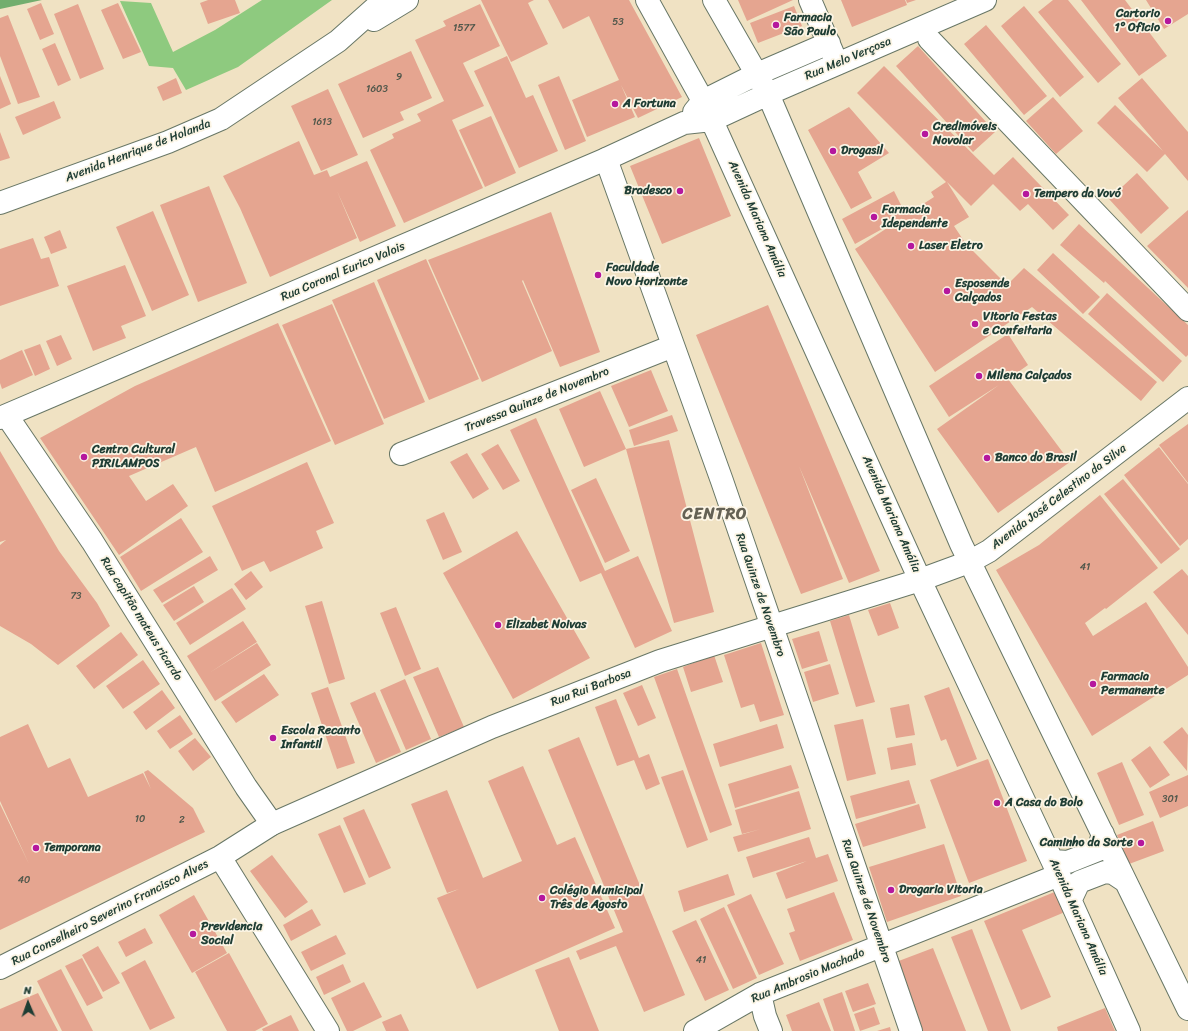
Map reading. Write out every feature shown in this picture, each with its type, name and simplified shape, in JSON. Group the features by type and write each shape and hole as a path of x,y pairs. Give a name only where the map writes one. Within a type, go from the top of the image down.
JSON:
{"main road":[{"name":"Avenida Henrique de Holanda","path":"0,203 168,142 221,119 338,41 384,0"},
{"path":"338,41 407,0"},
{"name":"Avenida Mariana Amália","path":"647,0 712,120 920,580 1056,868 1129,1031"},
{"path":"714,0 768,94 969,562 1054,732 1125,881 1186,998"},
{"path":"810,0 837,65"},
{"name":"Rua Melo Verçosa","path":"712,120 768,94 985,0"},
{"path":"929,39 1188,310"},
{"path":"703,101 757,74 829,43"},
{"name":"Rua Coronal Eurico Valois","path":"684,123 703,101"},
{"name":"Rua Coronal Eurico Valois","path":"3,417 606,159 684,123 712,120"},
{"name":"Rua Quinze de Novembro","path":"606,159 722,481 770,626 911,1031"},
{"name":"Travessa Quinze de Novembro","path":"401,454 673,346"},
{"name":"Avenida José Celestino da Silva","path":"920,580 969,562 989,551 1188,398"},
{"name":"Rua capitão mateus ricardo","path":"3,417 92,542 246,787 266,828"},
{"name":"Rua Rui Barbosa","path":"228,852 266,828 492,727 586,689 660,662 770,626 920,580"},
{"path":"1056,868 1098,850 1103,834"},
{"path":"228,852 328,1031"},
{"name":"Rua Conselheiro Severino Francisco Alves","path":"0,968 228,852"},
{"name":"Rua Ambrosio Machado","path":"695,1031 760,994 882,946 1056,868"},
{"path":"1070,899 1079,882 1106,872 1125,881"},
{"path":"760,994 765,1016 771,1031"}],"green space":[{"path":"0,0 42,0 0,9"},
{"path":"262,0 332,0 238,67 186,90 173,68 149,66 120,1 151,3 173,52 215,30"}],"building":[{"path":"208,0 235,0 240,13 208,24 200,3"},
{"path":"481,0 534,0 528,3 548,44 511,62"},
{"path":"548,0 629,0 682,97 638,118 621,85 635,117 587,137 572,100 619,80 589,16 563,29"},
{"path":"738,0 793,0 747,21"},
{"path":"841,0 905,0 907,5 852,27"},
{"path":"906,0 916,0 907,3"},
{"path":"1053,0 1068,0 1121,64 1098,83 1038,12"},
{"path":"1081,0 1125,0 1167,56 1139,76"},
{"name":"Cartorio 1° Oficio","path":"1146,0 1188,0 1188,14 1164,29"},
{"path":"41,3 54,34 40,40 27,9"},
{"path":"118,3 141,52 123,59 101,10"},
{"path":"78,4 104,69 80,79 54,14"},
{"path":"480,4 500,46 463,63 484,106 452,120 483,188 404,223 370,150 394,138 392,134 421,121 417,114 444,101 415,40 446,26 443,21"},
{"name":"Farmacia São Paulo","path":"794,6 802,26 758,43 750,23"},
{"path":"1024,6 1084,77 1060,97 1001,26"},
{"path":"8,15 40,97 18,104 0,56 0,18"},
{"path":"986,25 1047,96 1024,115 964,44"},
{"path":"55,43 71,80 58,86 42,49"},
{"path":"918,46 995,132 973,152 896,66"},
{"path":"411,51 432,98 400,112 404,120 363,138 338,84"},
{"path":"507,56 526,98 533,95 558,151 519,168 474,71"},
{"path":"884,66 994,175 1013,157 1069,215 1053,230 1028,204 1020,211 993,184 971,206 947,182 969,217 954,226 966,244 1007,285 1024,268 1157,382 1141,401 1032,307 935,372 855,249 904,217 855,244 842,219 894,191 906,215 934,197 931,192 946,182 857,93"},
{"path":"0,76 11,104 0,109"},
{"path":"559,76 586,141 565,150 538,85"},
{"path":"176,78 182,93 163,101 157,87"},
{"path":"1142,78 1188,132 1188,181 1165,154 1147,172 1097,123 1115,105 1163,151 1118,98"},
{"path":"328,89 358,155 321,171 291,106"},
{"path":"1053,97 1083,131 1056,154 1026,121"},
{"path":"54,101 61,118 23,135 15,117"},
{"path":"849,107 889,153 858,172 872,198 851,209 808,130"},
{"path":"491,116 516,173 485,187 459,130"},
{"path":"0,132 10,158 0,161"},
{"name":"Bradesco","path":"699,138 731,216 662,244 630,166"},
{"path":"299,141 314,175 327,170 330,177 367,161 396,226 360,242 337,191 357,238 270,277 240,208 223,176"},
{"path":"1137,173 1169,208 1141,234 1109,199"},
{"path":"209,186 247,283 198,302 160,205"},
{"path":"1188,210 1188,288 1147,246"},
{"path":"153,211 189,295 152,311 116,227"},
{"path":"551,212 600,352 560,367 523,280 522,281 552,351 482,382 428,260"},
{"path":"1079,224 1188,325 1188,355 1186,357 1105,281 1104,283 1060,245"},
{"path":"60,230 67,248 51,254 44,237"},
{"path":"33,238 41,259 49,257 59,286 0,306 0,249"},
{"path":"1053,253 1100,297 1083,314 1037,270"},
{"path":"426,259 479,379 429,400 377,280"},
{"path":"125,265 146,316 121,326 126,338 93,351 67,286"},
{"path":"374,282 425,402 384,419 332,300"},
{"path":"1107,293 1182,361 1163,382 1088,314"},
{"path":"332,304 384,424 335,445 282,325"},
{"path":"768,305 880,571 849,583 799,466 843,579 801,594 696,335"},
{"path":"278,323 331,441 215,492 196,447 129,476 146,501 173,484 188,506 119,555 40,438 135,386"},
{"path":"1008,334 1028,365 1008,379 1070,462 998,513 937,429 999,385 949,417 929,386"},
{"path":"61,335 72,359 57,366 46,341"},
{"path":"40,344 50,369 35,376 24,350"},
{"path":"22,350 33,375 2,389 0,383 0,360"},
{"path":"651,370 668,411 629,427 611,386"},
{"path":"600,391 626,449 584,467 559,409"},
{"path":"672,415 678,431 634,446 629,430"},
{"path":"536,418 605,571 638,556 672,631 635,648 601,573 580,582 510,430"},
{"path":"1188,424 1188,483 1159,445"},
{"path":"669,440 714,612 674,623 626,449"},
{"path":"498,444 520,481 503,490 481,454"},
{"path":"1159,447 1188,484 1188,539 1180,546 1124,475"},
{"path":"0,451 59,551 97,603 110,626 58,665 31,644 0,626 0,545 6,540 0,542"},
{"path":"467,453 489,489 473,499 450,462"},
{"path":"307,462 334,523 316,531 323,548 270,572 264,561 242,571 212,506"},
{"path":"596,478 630,551 605,563 571,490"},
{"path":"1123,479 1180,549 1161,564 1104,494"},
{"path":"1100,495 1158,568 1106,609 1105,608 1085,623 1093,636 1146,602 1188,667 1188,675 1092,736 996,570 1039,545"},
{"path":"444,512 462,552 443,560 426,520"},
{"path":"181,518 203,552 141,591 120,557"},
{"path":"517,531 590,658 513,699 443,573"},
{"path":"210,556 218,570 162,603 153,590"},
{"path":"1182,569 1188,576 1188,635 1153,592"},
{"path":"251,571 263,587 246,600 234,584"},
{"path":"194,586 204,602 174,621 163,605"},
{"path":"232,588 246,609 190,645 176,623"},
{"path":"322,601 345,679 329,684 305,606"},
{"path":"890,603 899,628 878,636 868,610"},
{"path":"396,607 421,669 405,676 380,613"},
{"path":"849,615 875,702 856,707 830,621"},
{"path":"243,621 257,642 209,673 257,643 271,665 215,701 187,656"},
{"path":"819,631 828,661 802,669 792,639"},
{"path":"121,632 138,655 94,689 76,666"},
{"path":"761,643 784,715 760,722 754,704 741,708 724,655"},
{"path":"714,655 723,682 691,692 683,667"},
{"path":"143,660 160,684 123,709 106,686"},
{"path":"830,664 839,694 813,702 804,672"},
{"path":"438,667 464,727 439,737 413,677"},
{"path":"677,669 732,825 710,833 654,677"},
{"path":"264,674 279,695 236,723 221,702"},
{"path":"405,679 431,739 406,750 380,690"},
{"path":"642,685 656,718 638,726 623,693"},
{"path":"328,687 355,763 337,769 311,693"},
{"path":"949,687 977,759 957,767 946,739 941,741 924,696"},
{"path":"162,690 175,708 146,730 133,712"},
{"path":"375,692 401,752 376,763 350,703"},
{"path":"616,699 639,758 649,754 660,784 646,790 634,760 617,766 595,707"},
{"path":"909,704 915,735 896,738 890,708"},
{"path":"180,715 193,734 170,749 157,731"},
{"path":"863,719 876,774 847,781 834,725"},
{"path":"28,724 48,768 70,758 88,797 143,773 151,789 144,772 148,770 193,808 205,832 0,930 0,804 29,864 0,801 0,737"},
{"path":"777,724 784,748 720,767 713,744"},
{"path":"1182,727 1188,735 1187,771 1163,742"},
{"path":"579,737 685,995 644,1012 616,946 580,960 576,951 623,932 548,750"},
{"path":"195,738 211,757 193,771 178,751"},
{"path":"912,743 916,765 891,770 887,748"},
{"path":"1150,746 1170,775 1150,788 1131,760"},
{"path":"988,759 1027,861 969,883 930,780"},
{"path":"1122,762 1144,815 1119,825 1097,773"},
{"path":"791,765 799,788 735,808 728,784"},
{"path":"523,766 557,845 575,837 615,928 477,989 437,898 459,889 447,893 411,804 447,790 483,878 522,861 488,781"},
{"path":"683,770 708,840 687,848 661,777"},
{"path":"1188,775 1188,806 1160,818 1149,792"},
{"path":"909,780 916,803 856,819 850,796"},
{"path":"799,791 811,829 738,852 733,837 761,829 742,834 735,810"},
{"path":"919,804 926,828 863,847 855,824"},
{"path":"364,809 391,868 369,878 343,818"},
{"name":"Caminho da Sorte","path":"1153,821 1164,851 1129,864 1117,835"},
{"path":"340,825 366,884 344,893 318,834"},
{"path":"809,837 816,858 828,854 838,881 786,899 776,873 807,861 753,878 746,857"},
{"path":"944,844 961,896 887,922 869,867"},
{"path":"272,855 308,902 285,918 250,871"},
{"path":"728,874 735,895 684,912 678,891"},
{"path":"1057,891 1065,912 1022,930 1051,997 1021,1010 984,921"},
{"path":"834,892 853,940 800,961 789,933 795,931 787,909"},
{"path":"751,894 784,964 759,975 727,905"},
{"name":"Previdencia Social","path":"194,895 227,953 192,973 159,915"},
{"path":"724,907 757,978 733,989 700,919"},
{"path":"312,909 321,925 291,941 283,925"},
{"path":"696,920 729,990 705,1001 672,931"},
{"path":"145,928 153,943 126,957 118,942"},
{"path":"972,929 1011,1031 988,1031 951,937"},
{"path":"336,935 346,954 311,971 301,952"},
{"path":"98,946 120,983 103,992 82,955"},
{"path":"933,948 966,1031 923,1031 896,962"},
{"path":"229,953 268,1024 255,1031 227,1031 195,972"},
{"path":"569,957 599,1031 559,1031 535,970"},
{"path":"82,958 103,998 87,1006 65,966"},
{"path":"145,960 175,1018 150,1030 121,973"},
{"path":"343,964 351,982 324,995 316,977"},
{"path":"61,969 93,1031 62,1031 37,981"},
{"path":"364,982 382,1017 353,1031 347,1031 331,998"},
{"path":"868,983 876,1004 853,1012 845,991"},
{"path":"842,992 855,1031 834,1031 823,999"},
{"path":"38,993 58,1031 0,1031 0,1009"},
{"path":"819,1002 831,1031 792,1031 786,1015"},
{"path":"874,1007 880,1024 860,1031 854,1014"},
{"path":"1105,1008 1115,1031 1058,1031 1057,1027"},
{"path":"401,1014 409,1031 386,1031 382,1022"},
{"path":"291,1015 299,1031 263,1031 262,1029"},
{"path":"890,1027 891,1031 877,1031"}],"place":[{"name":"Cartorio 1° Oficio","path":"1168,21"},
{"name":"Farmacia São Paulo","path":"776,25"},
{"name":"A Fortuna","path":"615,104"},
{"name":"Credimóveis Novolar","path":"925,134"},
{"name":"Drogasil","path":"833,151"},
{"name":"Bradesco","path":"680,191"},
{"name":"Tempero da Vovó","path":"1026,194"},
{"name":"Farmacia Idependente","path":"874,217"},
{"name":"Laser Eletro","path":"911,246"},
{"name":"Faculdade Novo Horizonte","path":"598,275"},
{"name":"Esposende Calçados","path":"947,291"},
{"name":"Vitoria Festas e Confeitaria","path":"975,324"},
{"name":"Milena Calçados","path":"979,376"},
{"name":"Centro Cultural PIRILAMPOS","path":"84,457"},
{"name":"Banco do Brasil","path":"987,458"},
{"name":"Elizabet Noivas","path":"498,625"},
{"name":"Farmacia Permanente","path":"1093,684"},
{"name":"Escola Recanto Infantil","path":"273,738"},
{"name":"A Casa do Bolo","path":"997,803"},
{"name":"Caminho da Sorte","path":"1141,843"},
{"name":"Temporana","path":"36,848"},
{"name":"Drogaria Vitoria","path":"891,890"},
{"name":"Colégio Municipal Três de Agosto","path":"542,898"},
{"name":"Previdencia Social","path":"193,934"}],"district":[{"name":"CENTRO","path":"715,515"}]}
